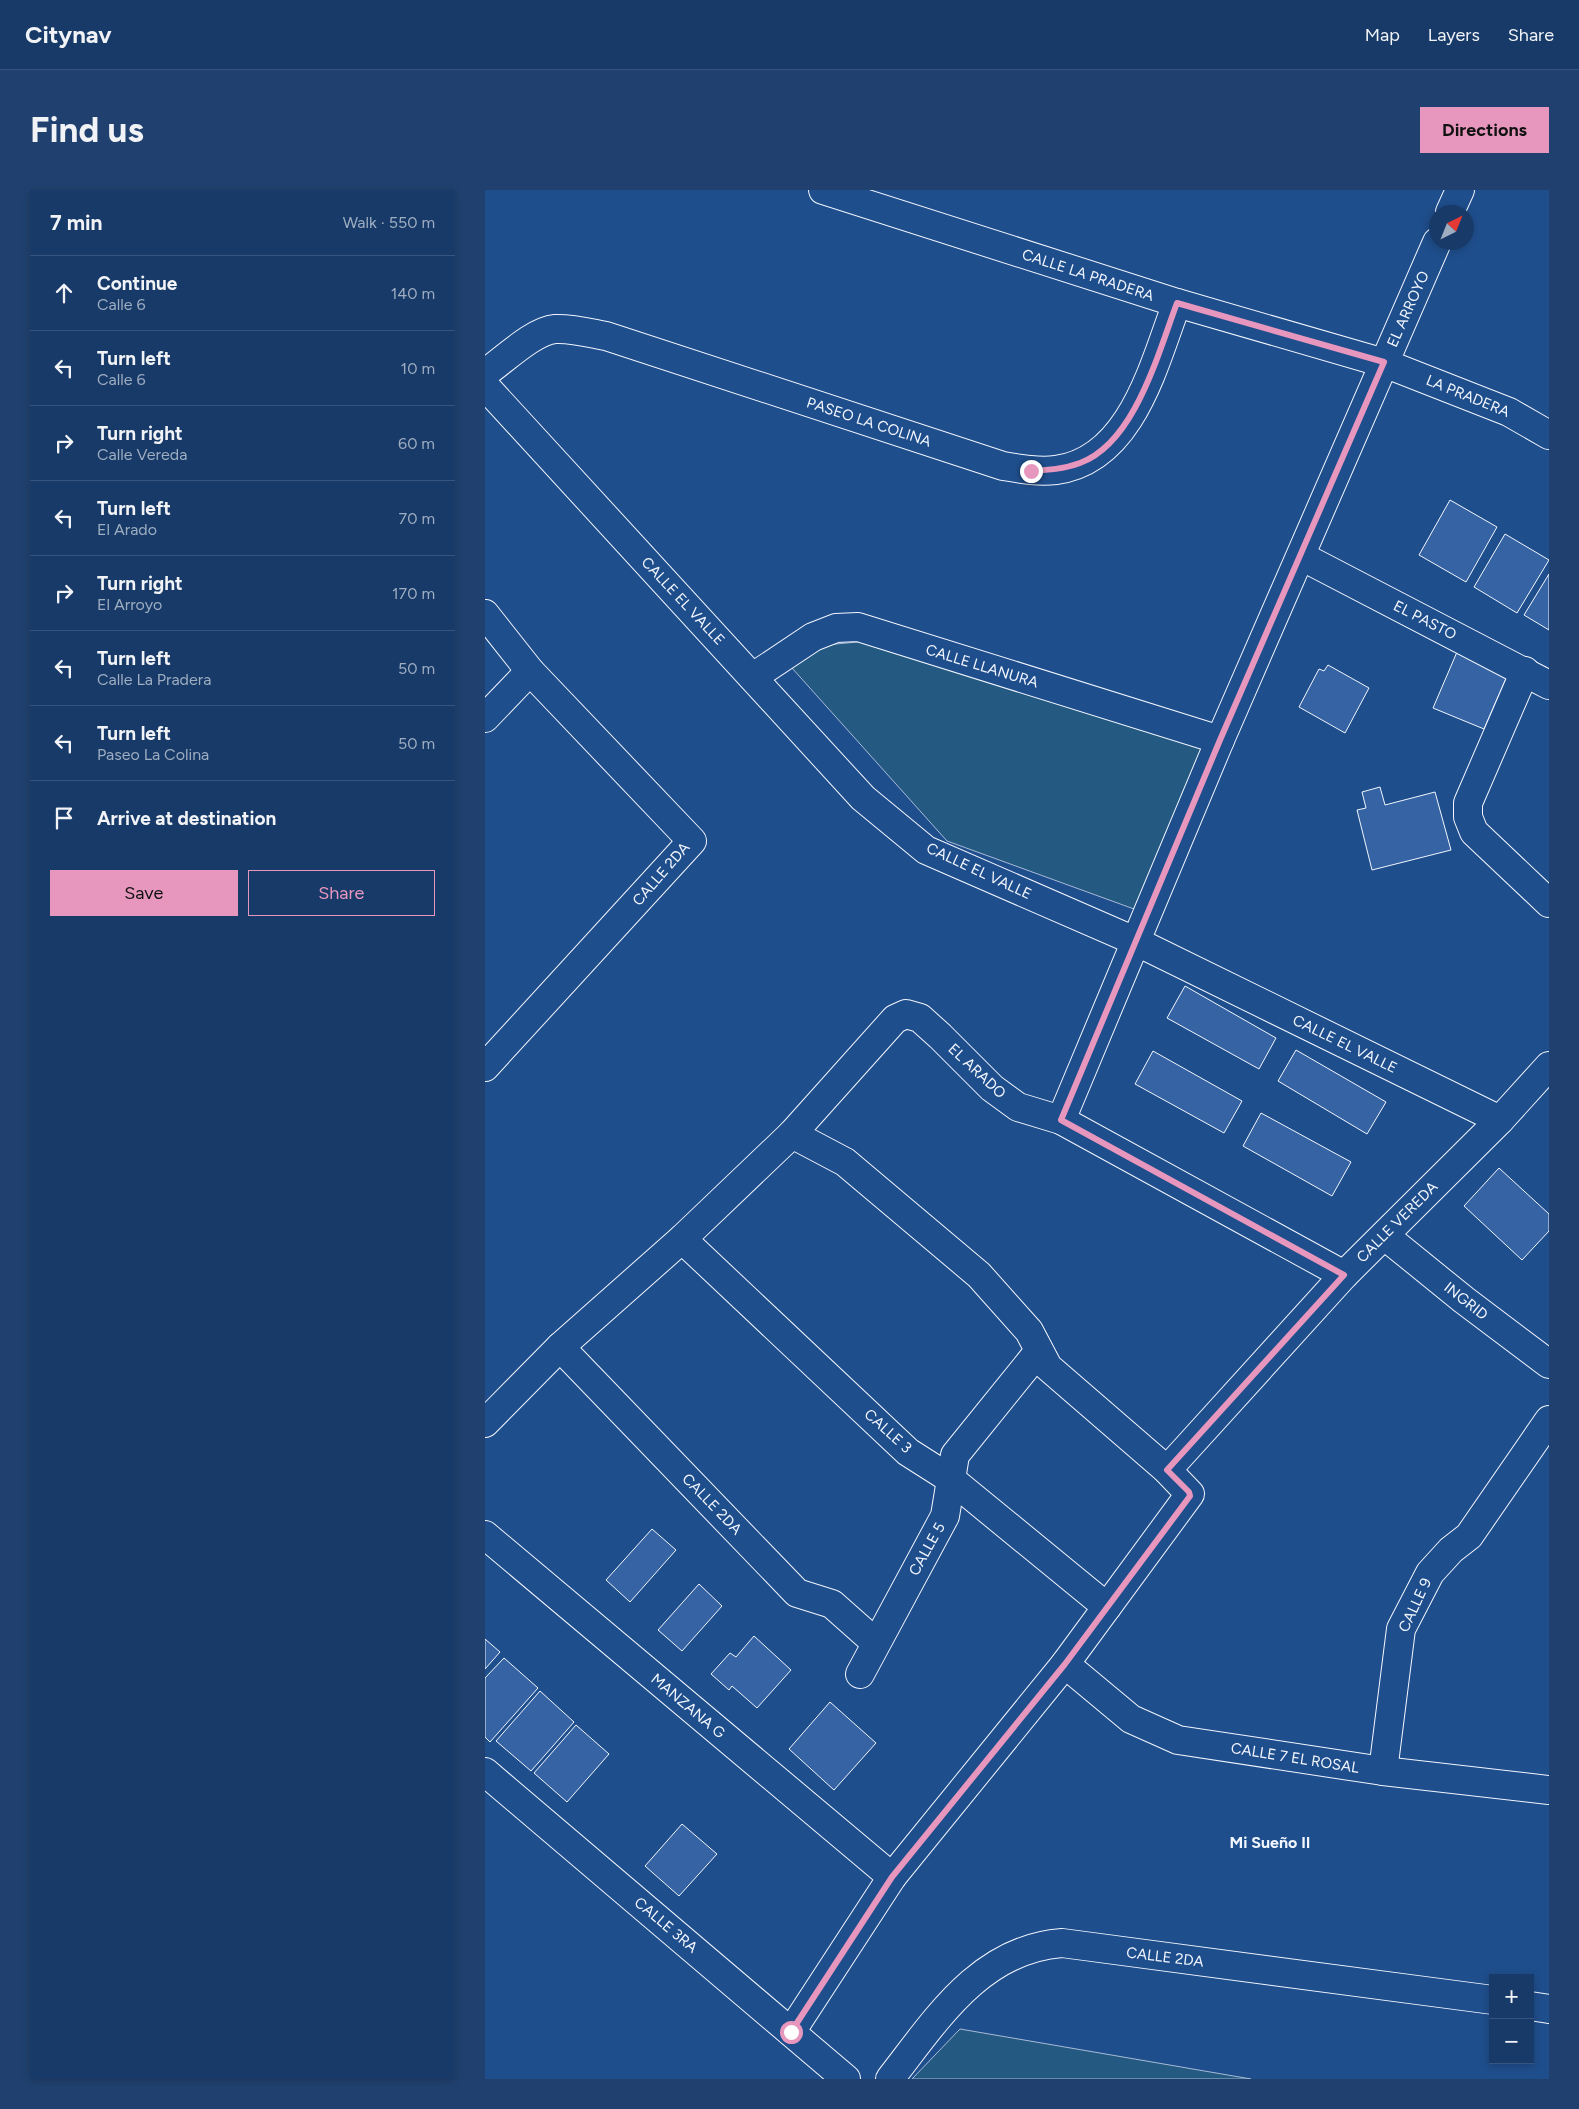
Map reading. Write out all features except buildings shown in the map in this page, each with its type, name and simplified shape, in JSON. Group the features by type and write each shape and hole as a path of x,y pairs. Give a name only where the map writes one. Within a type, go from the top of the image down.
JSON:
{"street":[{"name":"CALLE LA PRADERA","path":"823,190 1177,303 1384,362"},
{"path":"1453,205 1460,190"},
{"name":"EL ARROYO","path":"1061,1120 1220,740 1433,250"},
{"name":"PASEO LA COLINA","path":"485,373 537,335 549,330 562,329 606,336 1003,466 1031,471 1057,470 1082,462 1103,449 1125,427 1139,402 1177,303"},
{"name":"LA PRADERA","path":"1384,362 1509,412 1549,435"},
{"name":"CALLE EL VALLE","path":"485,386 863,798 926,850 1135,941 1500,1120"},
{"name":"EL PASTO","path":"1301,556 1549,685"},
{"name":"CALLE 2DA","path":"485,614 530,671 692,841 485,1067"},
{"name":"CALLE LLANURA","path":"753,677 813,637 836,628 859,627 1220,740"},
{"path":"485,718 530,671"},
{"path":"1525,671 1467,804 1468,817 1474,832 1549,903"},
{"name":"EL ARADO","path":"792,1134 895,1019 907,1014 920,1018 992,1088 1018,1107 1061,1120 1344,1275"},
{"name":"CALLE VEREDA","path":"1167,1470 1344,1275 1500,1120 1549,1066"},
{"path":"485,1422 560,1347 683,1239 792,1134 845,1162 979,1275 1029,1331 1049,1367 1167,1470 1189,1492 1190,1496 1065,1664 892,1877 791,2032"},
{"name":"INGRID","path":"1385,1236 1549,1364"},
{"name":"CALLE 3","path":"683,1239 908,1452 952,1480 1107,1607"},
{"name":"CALLE 2DA","path":"560,1347 797,1593 832,1604 876,1643"},
{"name":"CALLE 5","path":"860,1674 945,1516 955,1455 1039,1352"},
{"name":"CALLE 9","path":"1383,1771 1401,1629 1430,1573 1451,1550 1469,1536 1549,1420"},
{"name":"MANZANA G","path":"485,1535 892,1877"},
{"name":"CALLE 7 EL ROSAL","path":"1065,1664 1131,1719 1178,1740 1383,1771 1549,1790"},
{"name":"CALLE 3RA","path":"485,1772 846,2079"},
{"name":"CALLE 2DA","path":"890,2079 947,2007 963,1990 979,1976 1002,1962 1041,1945 1062,1943 1489,1999"},
{"path":"1534,2007 1549,2009"}],"shaded area":[{"path":"881,640 1216,730 1145,913 947,841 792,668 824,645"},
{"path":"960,2029 1251,2079 912,2079"}],"district":[{"name":"Mi Sueño II","path":"1270,1842"}],"route":[{"path":"791,2032 892,1877 1065,1664 1190,1496 1189,1492 1167,1470 1344,1275 1061,1120 1220,740 1384,362 1177,303 1139,402 1125,427 1103,449 1082,462 1057,470 1031,471"}]}
